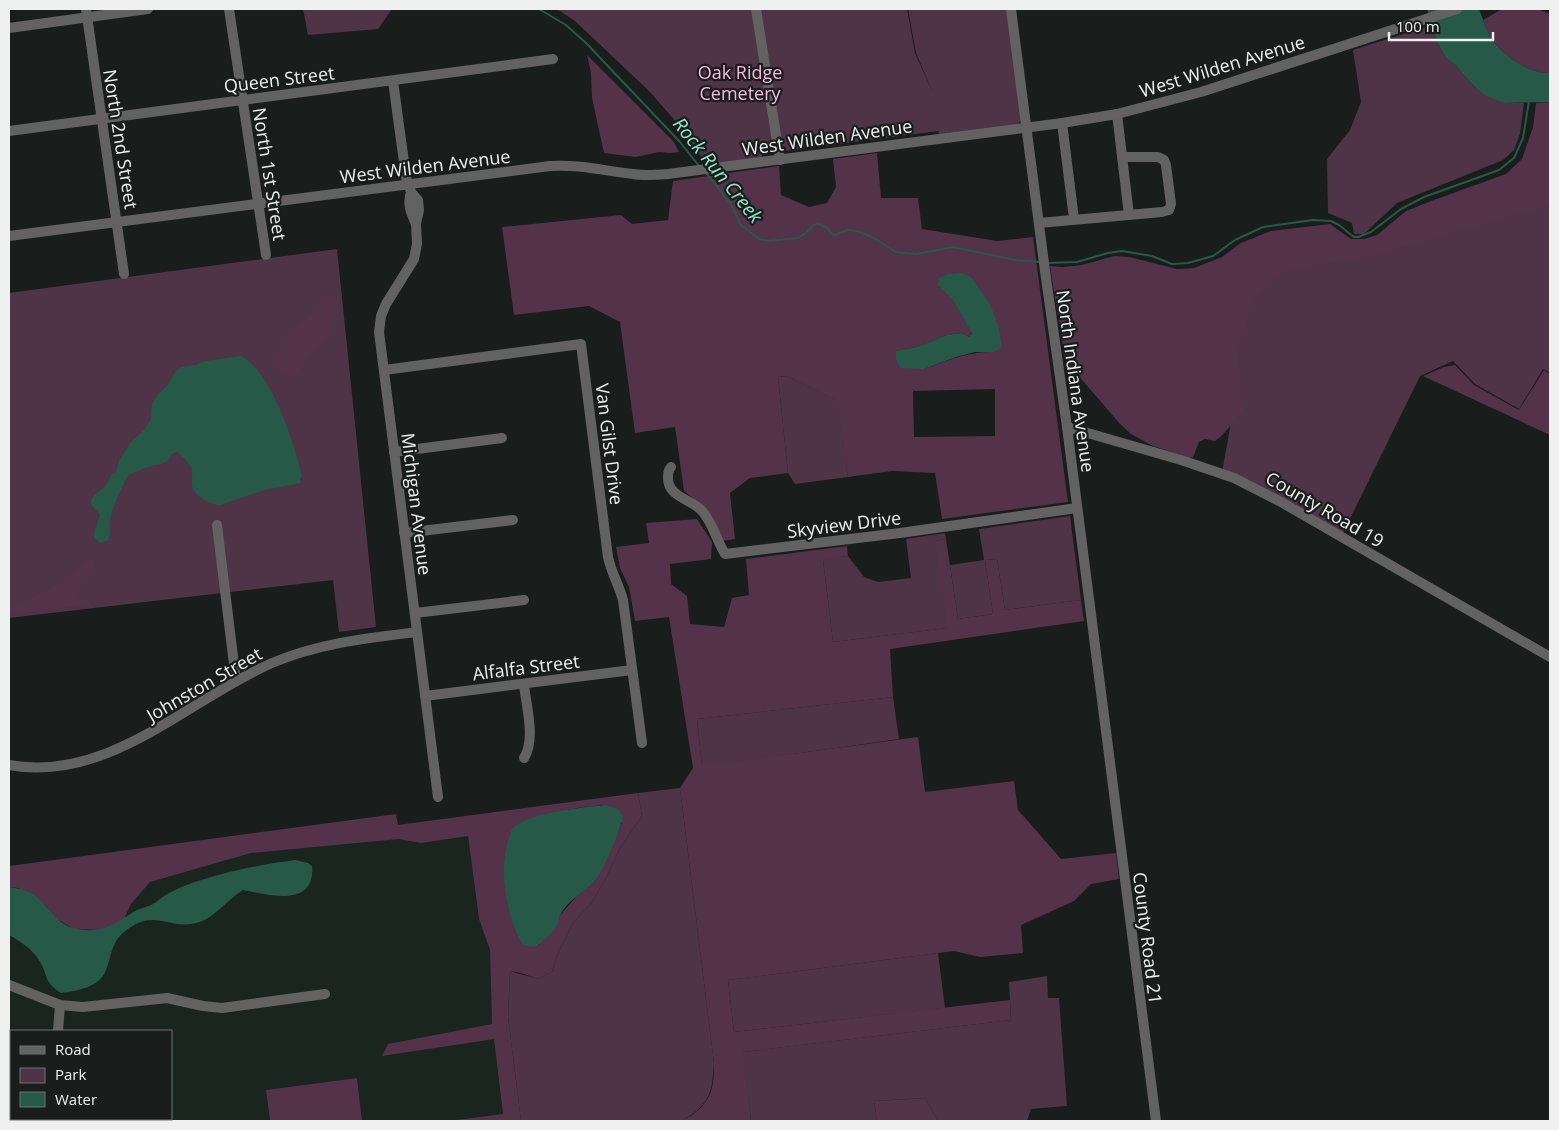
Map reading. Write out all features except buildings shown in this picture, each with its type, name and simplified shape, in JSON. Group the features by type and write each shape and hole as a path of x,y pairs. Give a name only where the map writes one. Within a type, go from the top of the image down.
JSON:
{"street":[{"path":"9,28 86,13 148,9"},
{"name":"North 1st Street","path":"229,9 266,255"},
{"path":"756,9 780,160"},
{"name":"North Indiana Avenue","path":"1011,9 1067,427 1108,758"},
{"name":"West Wilden Avenue","path":"9,236 258,204 410,188 564,165 649,175 691,172 1062,123 1117,114 1202,92 1457,9"},
{"name":"North 2nd Street","path":"86,13 124,274"},
{"name":"Queen Street","path":"9,130 243,101 553,59"},
{"name":"Michigan Avenue","path":"393,81 406,177 410,188 418,200 419,210 416,224 417,244 414,259 381,316 379,332 438,797"},
{"path":"1117,114 1129,215"},
{"path":"1062,123 1074,219"},
{"path":"1039,223 1169,210 1171,204 1164,160 1158,158 1122,157"},
{"name":"Van Gilst Drive","path":"384,370 581,344 608,557 610,568 623,600 642,743"},
{"name":"County Road 19","path":"1067,427 1189,463 1241,481 1281,502 1550,657"},
{"path":"394,452 502,438"},
{"name":"Skyview Drive","path":"671,467 668,470 670,487 676,495 694,504 702,511 725,554 900,533 1077,508"},
{"path":"404,534 513,520"},
{"path":"217,525 236,681"},
{"path":"415,613 524,600"},
{"name":"Johnston Street","path":"9,765 40,769 56,768 86,760 109,752 158,729 236,681 274,662 313,649 350,641 417,632"},
{"name":"Alfalfa Street","path":"425,696 632,670"},
{"path":"524,684 530,739 530,750 524,758"},
{"name":"County Road 21","path":"1108,758 1156,1121"},
{"path":"9,986 60,1005 84,1007 167,998 222,1008 325,994"},
{"path":"58,1030 60,1005"}],"shaded area":[{"path":"1502,9 1538,9 1550,14 1550,73 1542,73 1526,68 1504,53 1493,41 1483,20"},
{"path":"587,55 674,142 679,152 659,152 636,157 604,153 592,98 591,73"},
{"path":"1550,102 1550,206 1377,255 1293,269 1270,281 1251,306 1240,346 1236,387 1246,403 1244,411 1215,441 1205,439 1199,442 1193,457 1190,458 1153,446 1131,434 1120,424 1065,360 1050,266 1082,265 1114,256 1129,257 1177,269 1194,268 1222,257 1241,243 1271,231 1330,224 1351,239 1364,239 1377,235 1406,211 1506,174 1522,159 1533,127 1536,103"},
{"path":"877,153 881,198 918,198 922,229 997,241 1033,237 1068,502 942,519 935,473 892,471 848,477 837,401 787,376 778,377 788,473 750,478 730,493 735,539 722,541 708,510 684,491 675,427 635,433 620,322 589,306 514,315 502,227 621,215 632,224 668,220 673,181 779,166 781,195 809,207 827,203 836,187 833,159","holes":["952,299 993,352 966,355 924,369 897,351 917,347 947,335 962,333 969,337 972,332","995,389 995,436 914,437 913,391"]},
{"path":"330,289 334,315 332,334 317,348 293,378 282,375 274,367 276,355 287,330 311,315"},
{"path":"1455,365 1474,385 1519,410 1544,370 1550,374 1550,435 1423,376 1444,367"},
{"path":"697,519 712,542 711,559 670,564 671,584 687,596 690,624 724,627 732,598 749,595 746,559 847,546 848,556 823,560 833,642 947,628 935,541 946,539 958,619 993,614 985,560 997,559 1005,610 1081,600 1084,621 890,649 893,697 697,719 702,766 918,737 925,792 1014,781 1018,810 1061,859 1116,853 1119,879 1091,884 1074,901 1021,925 1023,953 980,957 954,951 728,980 734,1032 1010,1000 1011,1020 743,1052 751,1121 678,1121 684,1120 695,1113 708,1098 711,1092 714,1072 680,788 693,768 669,617 635,621 629,587 620,568 616,547 649,543 646,523"},
{"path":"89,556 94,558 93,568 78,594 84,600 94,604 9,615 9,607 41,593 64,579 74,572"},
{"path":"638,793 642,816 620,848 592,902 573,923 557,955 552,972 538,979 510,971 508,1017 521,1121 448,1121 503,1114 494,1039 382,1056 388,1044 492,1024 490,950 479,919 468,836 421,843 399,839 251,853 150,882 131,904 124,919 99,930 74,929 55,918 46,906 18,888 9,887 9,866 396,814 398,825","holes":["605,805 622,823 595,881 576,897 560,915 538,946 557,812"]},
{"path":"465,816 479,919 490,950 492,1024 504,1114 448,1121 362,1121 357,1078 266,1090 270,1121 9,1121 9,875"},
{"path":"357,1078 362,1121 270,1121 266,1090"},
{"path":"925,1098 938,1121 877,1121 874,1101"}],"green space":[{"path":"303,9 392,9 378,29 308,35"},
{"name":"Oak Ridge Cemetery","path":"557,9 907,9 915,53 933,93 916,53 908,9 1007,9 1022,119 1018,124 939,134 938,131 762,154 762,158 712,163 712,160 704,161 677,123 650,92 575,21"},
{"path":"1432,25 1437,42 1446,58 1475,87 1504,103 1524,103 1520,134 1514,150 1503,160 1397,203 1364,234 1354,234 1352,223 1328,213 1327,159 1350,130 1361,102 1353,50"},
{"path":"1550,204 1550,373 1543,369 1519,409 1475,384 1453,361 1420,376 1341,537 1222,473 1234,405 1237,345 1248,305 1267,280 1292,267"},
{"path":"337,249 376,627 339,632 333,580 9,618 9,293"},
{"path":"787,376 838,401 848,477 795,484 788,473 778,377"},
{"path":"1070,516 1081,600 1005,610 997,559 985,560 993,614 958,619 950,565 984,560 979,529"},
{"path":"945,533 946,539 936,541 948,628 833,642 823,559 848,556 864,577 878,582 911,578 906,539"},
{"path":"893,697 899,739 702,767 697,719"},
{"path":"680,788 714,1063 712,1083 708,1097 699,1109 682,1121 521,1121 508,1017 510,971 538,979 552,972 557,955 573,923 592,902 620,848 642,816 638,793"},
{"path":"938,953 945,1008 734,1032 728,980"},
{"path":"1047,976 1048,998 1059,998 1067,1106 1031,1109 1027,1121 938,1121 925,1098 874,1101 877,1121 751,1121 742,1052 1011,1020 1009,982"}],"water":[{"path":"1427,9 1479,9 1493,41 1504,53 1526,68 1542,73 1550,73 1550,102 1504,103 1486,96 1446,58 1437,42"},
{"path":"961,273 971,277 990,304 999,328 1000,349 993,352 975,352 956,357 924,369 900,368 896,359 896,351 917,347 947,335 962,333 969,337 972,333 952,299 938,285 939,278 948,274"},
{"path":"241,356 252,364 272,392 287,428 298,462 302,476 300,479 301,483 265,490 220,505 216,504 203,499 196,493 192,486 191,468 186,460 177,452 172,454 169,460 162,464 128,475 113,509 108,540 100,543 94,538 94,533 100,515 90,503 94,496 106,485 112,474 116,473 119,461 130,443 144,430 151,419 152,404 158,394 167,386 175,372 181,367 205,361"},
{"path":"605,805 618,809 623,816 611,850 598,877 567,905 559,916 556,928 540,944 535,946 523,945 517,934 508,907 504,878 506,850 512,829 530,818 571,809"},
{"path":"295,860 312,866 311,879 306,888 298,893 288,896 276,896 243,890 206,920 200,922 180,924 154,920 135,925 124,932 117,940 103,976 93,984 81,989 61,993 55,989 48,981 42,965 33,952 9,935 9,887 34,895 67,926 75,929 93,930 106,927 137,910 153,904 171,892 197,881 267,864"}],"waterway":[{"name":"Rock Run Creek","path":"539,9 566,25 586,43 680,142 699,166"},
{"name":"Rock Run Creek","path":"1047,263 1077,262 1122,251 1152,256 1172,264 1188,263 1213,256 1235,240 1263,227 1313,220 1331,221 1354,237 1358,237 1371,232 1401,209 1424,197 1499,170 1514,158 1523,138 1529,101"},
{"name":"Rock Run Creek","path":"706,173 731,204 741,225 759,239 769,241 798,238 813,225 819,224 835,235 848,230 857,231 872,237 896,252 916,254 953,247 1015,260 1040,262"}]}
